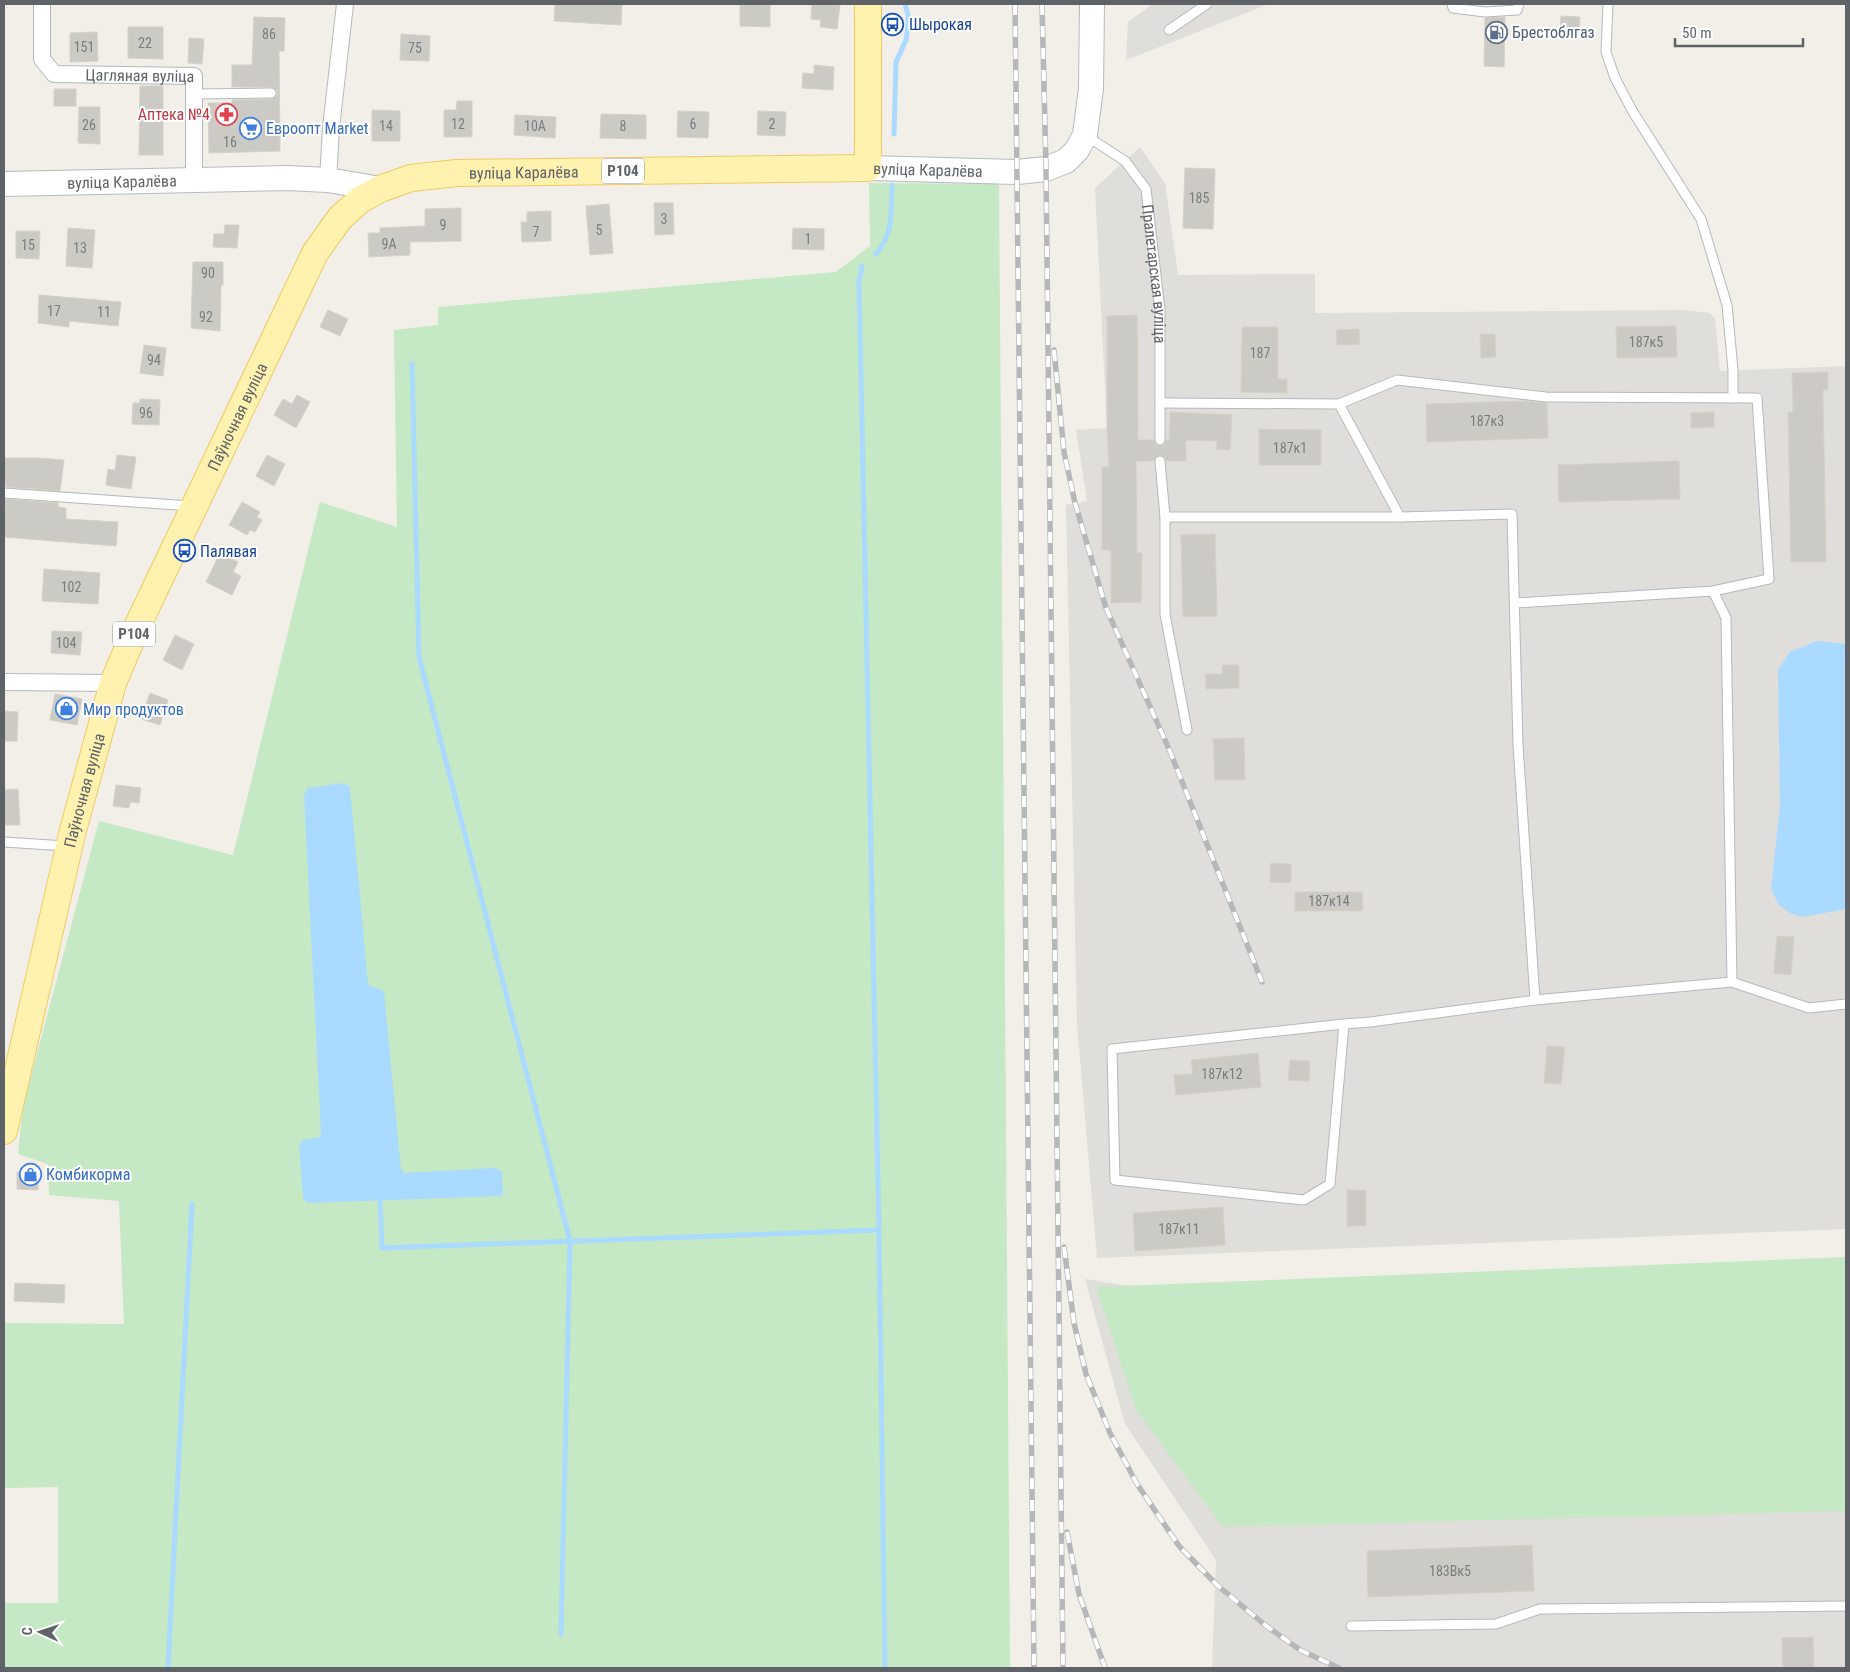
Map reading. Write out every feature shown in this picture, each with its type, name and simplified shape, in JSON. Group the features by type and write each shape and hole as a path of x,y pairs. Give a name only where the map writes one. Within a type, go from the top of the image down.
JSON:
{"main road":[{"path":"868,4 868,168"},
{"path":"1085,135 1091,88 1094,9"},
{"name":"вуліца Каралёва","path":"4,184 287,178 328,180 380,189 411,178 457,173 868,168 1017,172 1046,169 1066,161 1077,150 1085,135"},
{"name":"Паўночная вуліца","path":"4,1131 12,1057 113,683 136,629 315,253 340,218 360,200 380,189"}],"street":[{"name":"Цагляная вуліца","path":"42,4 42,59 54,74 194,76 194,180"},
{"path":"328,180 331,128 345,4"},
{"path":"4,682 113,683"}],"lane":[{"path":"1169,30 1207,4"},
{"path":"1452,4 1453,8 1485,12 1517,10 1519,4"},
{"path":"1608,4 1606,52 1615,78 1633,112 1701,219 1727,305 1733,370 1733,398"},
{"path":"194,94 271,94"},
{"name":"Пралетарская вуліца","path":"1085,135 1125,160 1146,189 1160,310 1160,440"},
{"path":"1160,403 1339,404 1397,380 1546,397 1757,398 1769,580 1713,591 1514,603"},
{"path":"1339,404 1400,517"},
{"path":"1160,461 1165,517 1165,614 1188,730"},
{"path":"4,493 194,506"},
{"path":"1165,517 1400,517 1512,514 1518,745 1535,1000"},
{"path":"1713,591 1726,618 1732,982"},
{"path":"4,842 69,846"},
{"path":"1344,1024 1330,1184 1304,1200 1114,1180 1112,1049 1344,1024 1535,1000 1732,982 1808,1008 1846,1004"},
{"path":"1351,1626 1496,1624 1540,1609 1846,1606"}],"shaded area":[{"path":"1153,4 1269,4 1126,60 1128,22"},
{"path":"1140,147 1165,183 1178,275 1315,274 1315,313 1684,310 1710,313 1715,319 1720,371 1846,366 1846,1229 1097,1258 1077,1024 1066,505 1087,501 1076,430 1107,428 1095,188"},
{"path":"1846,1272 1846,1668 1212,1668 1216,1560 1125,1424 1085,1279 1176,1293"}],"green space":[{"path":"869,183 999,184 1010,1668 4,1668 4,1603 58,1603 58,1487 4,1488 4,1323 124,1324 119,1201 49,1195 48,1164 18,1154 23,1106 99,821 233,855 320,502 397,527 394,330 438,325 438,307 836,272 870,246"},
{"path":"1846,1257 1846,1511 1223,1527 1136,1410 1096,1287"}],"water":[{"path":"1817,641 1846,644 1846,909 1802,917 1790,913 1779,905 1771,889 1780,805 1778,670 1790,652"},
{"path":"343,783 350,787 368,984 384,992 401,1170 405,1173 496,1168 502,1172 503,1193 501,1196 308,1203 303,1198 299,1145 303,1140 320,1137 321,1133 304,794 308,788"}],"building":[{"path":"555,4 622,4 621,25 554,21"},
{"path":"740,4 770,5 770,27 740,26"},
{"path":"812,4 840,5 837,29 820,27 821,20 811,19"},
{"path":"1561,16 1580,17 1579,34 1560,33"},
{"path":"254,17 285,18 284,51 279,51 280,151 209,153 208,103 232,103 232,100 271,99 277,96 277,90 271,87 232,87 232,65 252,65"},
{"path":"1505,17 1504,67 1484,66 1485,18"},
{"path":"128,27 163,27 163,59 128,58"},
{"path":"97,32 98,61 70,62 70,33"},
{"path":"401,34 430,36 429,61 400,60"},
{"path":"189,38 204,39 202,64 188,63"},
{"path":"814,65 834,67 833,90 802,88 803,73 814,74"},
{"path":"140,86 163,86 163,155 139,155"},
{"path":"54,89 76,89 76,106 54,106"},
{"path":"457,101 472,101 472,137 444,137 444,110 456,110"},
{"path":"79,107 100,107 100,144 78,143"},
{"path":"372,110 400,111 400,141 372,141"},
{"path":"678,111 709,112 708,138 677,137"},
{"path":"758,111 786,112 785,136 757,135"},
{"path":"601,114 646,115 646,139 600,138"},
{"path":"515,115 556,117 555,138 514,135"},
{"path":"1185,168 1215,169 1213,229 1183,228"},
{"path":"654,203 673,203 674,234 655,235"},
{"path":"609,204 613,253 590,255 586,206"},
{"path":"461,208 461,241 410,242 410,255 369,257 368,233 380,233 380,228 425,226 425,209"},
{"path":"551,211 551,241 522,242 521,222 527,222 527,212"},
{"path":"225,225 239,225 237,248 213,247 214,234 224,234"},
{"path":"68,228 95,230 92,268 66,266"},
{"path":"793,228 824,229 824,250 792,249"},
{"path":"16,231 40,231 39,259 16,258"},
{"path":"193,262 223,262 220,331 191,328"},
{"path":"39,295 121,302 118,326 69,321 69,327 38,323"},
{"path":"328,310 348,319 340,336 320,327"},
{"path":"1137,315 1138,440 1154,440 1157,446 1164,445 1166,440 1169,440 1170,412 1232,415 1230,450 1216,449 1217,441 1186,440 1186,461 1166,461 1165,457 1160,455 1156,456 1154,461 1136,461 1137,553 1142,553 1141,602 1111,603 1111,550 1102,550 1102,467 1109,467 1107,316"},
{"path":"1676,326 1677,357 1617,358 1616,327"},
{"path":"1242,327 1278,327 1278,379 1287,379 1287,393 1241,392"},
{"path":"1359,329 1360,344 1337,345 1336,330"},
{"path":"1480,334 1495,334 1496,357 1481,358"},
{"path":"144,345 166,348 163,376 140,373"},
{"path":"1828,372 1828,389 1823,390 1826,562 1791,562 1788,412 1793,412 1792,373"},
{"path":"297,395 310,402 296,428 274,415 283,399 292,404"},
{"path":"140,399 160,400 159,425 132,424 133,403 140,403"},
{"path":"1526,401 1547,403 1548,438 1427,442 1426,404"},
{"path":"1714,412 1714,427 1691,428 1691,413"},
{"path":"1259,429 1321,430 1321,465 1259,465"},
{"path":"117,455 136,457 131,489 106,485 108,469 115,470"},
{"path":"267,455 285,464 274,486 256,476"},
{"path":"4,458 64,460 60,491 6,487 6,482 4,482"},
{"path":"1679,461 1680,499 1559,502 1558,465"},
{"path":"5,499 58,503 58,507 66,508 66,519 118,522 116,546 4,537"},
{"path":"242,502 260,512 257,517 262,520 255,532 250,530 247,535 229,525"},
{"path":"1215,534 1217,616 1183,617 1181,535"},
{"path":"220,553 238,562 233,572 241,576 232,595 206,582"},
{"path":"44,569 100,573 98,604 42,601"},
{"path":"52,631 82,632 80,655 51,653"},
{"path":"175,635 194,644 182,670 163,660"},
{"path":"1222,665 1239,665 1239,688 1206,689 1205,674 1222,674"},
{"path":"150,693 168,700 160,725 141,719"},
{"path":"55,694 82,699 77,725 50,720"},
{"path":"4,711 18,712 17,741 4,741"},
{"path":"1244,738 1245,780 1215,780 1213,739"},
{"path":"116,785 141,788 139,803 130,802 129,808 113,806"},
{"path":"18,789 20,825 4,825 4,790"},
{"path":"1271,863 1291,864 1291,883 1270,882"},
{"path":"1295,892 1362,892 1363,911 1295,911"},
{"path":"1777,936 1794,937 1791,975 1774,973"},
{"path":"1547,1046 1565,1047 1561,1084 1544,1083"},
{"path":"1258,1053 1261,1087 1176,1095 1174,1075 1193,1074 1191,1060"},
{"path":"1290,1060 1310,1061 1309,1081 1288,1080"},
{"path":"17,1172 38,1173 38,1190 17,1189"},
{"path":"1347,1190 1366,1190 1366,1226 1347,1226"},
{"path":"1223,1207 1225,1245 1135,1251 1133,1213"},
{"path":"15,1283 65,1285 64,1303 14,1301"},
{"path":"1532,1545 1534,1591 1368,1597 1367,1551"},
{"path":"1813,1637 1814,1668 1783,1668 1782,1638"}],"waterway":[{"path":"894,134 896,62 906,40 908,27 908,15 905,4"},
{"path":"876,254 889,230 892,185"},
{"path":"862,266 859,281 879,1230 885,1668"},
{"path":"412,364 419,657 570,1241 561,1634"},
{"path":"380,1200 382,1248 879,1230"},
{"path":"168,1668 192,1204"}],"railway":[{"path":"1015,4 1034,1668"},
{"path":"1042,4 1046,169 1063,1668"},
{"path":"1054,350 1064,452 1075,503 1106,608 1169,749 1262,982"},
{"path":"1064,1247 1074,1323 1086,1374 1110,1433 1137,1484 1179,1546 1217,1585 1265,1625 1300,1650 1339,1668"},
{"path":"1067,1532 1079,1594 1105,1668"}],"place":[{"name":"Шырокая","path":"893,24"},
{"name":"Брестоблгаз","path":"1496,32"},
{"name":"Аптека №4","path":"226,114"},
{"name":"Евроопт Market","path":"250,128"},
{"name":"Палявая","path":"184,551"},
{"name":"Мир продуктов","path":"67,709"},
{"name":"Комбикорма","path":"30,1174"}]}
